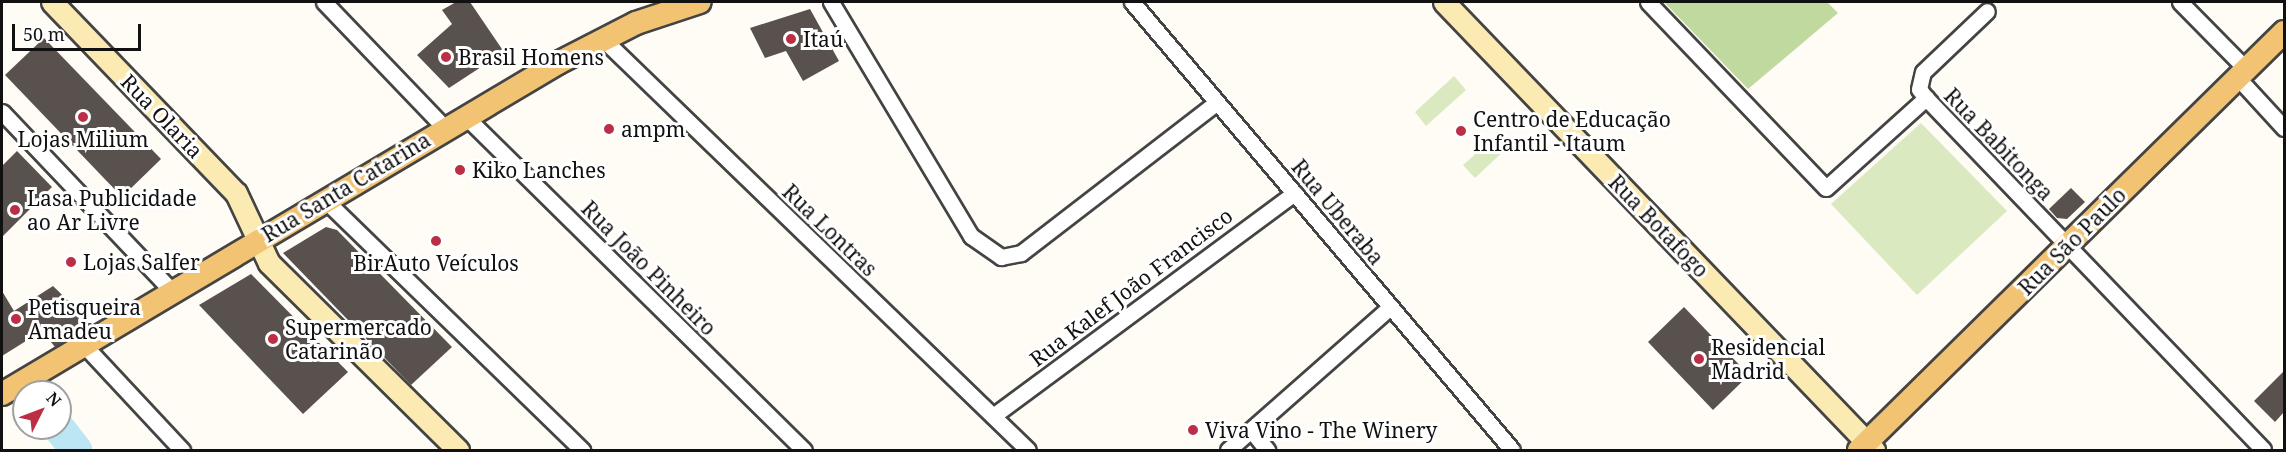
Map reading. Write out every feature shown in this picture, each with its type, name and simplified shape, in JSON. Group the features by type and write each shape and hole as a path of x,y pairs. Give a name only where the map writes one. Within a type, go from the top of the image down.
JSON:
{"main road":[{"name":"Rua Santa Catarina","path":"2,394 465,116 603,39 668,6 700,2"},
{"name":"Rua São Paulo","path":"1867,448 2284,32"}],"street":[{"name":"Rua Olaria","path":"52,2 236,194 269,262 459,450"},
{"path":"324,2 445,128"},
{"path":"831,2 971,236 1001,257 1021,254 1217,102"},
{"name":"Rua Uberaba","path":"1132,2 1512,450"},
{"name":"Rua Botafogo","path":"1444,2 1867,448"},
{"name":"Rua Babitonga","path":"1648,2 1826,188 1926,98 2263,450"},
{"path":"2180,2 2242,74 2284,128"},
{"path":"1926,98 1919,89 1923,72 1988,11"},
{"name":"Rua Lontras","path":"603,39 1028,450"},
{"path":"2,112 172,291"},
{"name":"Rua João Pinheiro","path":"465,116 804,450"},
{"name":"Rua Kalef João Francisco","path":"993,416 1294,193"},
{"path":"325,200 582,450"},
{"path":"1228,450 1390,307"},
{"path":"84,345 182,450"},
{"path":"1251,430 1267,450"}],"green space":[{"path":"1664,2 1827,2 1838,13 1748,89"},
{"path":"1454,76 1466,90 1426,126 1415,112"},
{"path":"1921,123 2007,211 1917,295 1831,204"},
{"path":"1497,135 1508,147 1475,178 1463,165"}],"building":[{"path":"456,2 470,2 504,52 449,88 417,55 452,24 442,10"},
{"name":"Itaú","path":"810,9 839,61 803,81 786,51 765,58 750,28"},
{"name":"Lojas Milium","path":"44,38 161,159 122,197 5,75"},
{"name":"Lasa Publicidade ao Ar Livre","path":"17,151 52,187 2,237 2,166"},
{"path":"2071,188 2085,202 2067,219 2057,218 2049,209"},
{"path":"326,227 337,230 452,347 411,385 283,253"},
{"name":"Supermercado Catarinão","path":"251,274 348,372 303,414 199,305"},
{"path":"53,286 92,324 55,347 42,331 2,356 2,291 14,311"},
{"name":"Residencial Madrid","path":"1684,307 1749,375 1713,410 1648,342"},
{"path":"2284,371 2284,412 2275,422 2254,401"}],"waterway":[{"path":"68,440 76,450"}],"place":[{"name":"Itaú","path":"791,39"},
{"name":"Brasil Homens","path":"446,57"},
{"name":"Lojas Milium","path":"83,117"},
{"name":"ampm","path":"609,129"},
{"name":"Centro de Educação Infantil - Itaum","path":"1461,131"},
{"name":"Kiko Lanches","path":"460,170"},
{"name":"Lasa Publicidade ao Ar Livre","path":"15,210"},
{"name":"BirAuto Veículos","path":"436,241"},
{"name":"Lojas Salfer","path":"71,262"},
{"name":"Petisqueira Amadeu","path":"16,319"},
{"name":"Supermercado Catarinão","path":"273,339"},
{"name":"Residencial Madrid","path":"1699,359"},
{"name":"Viva Vino - The Winery","path":"1193,430"}]}
